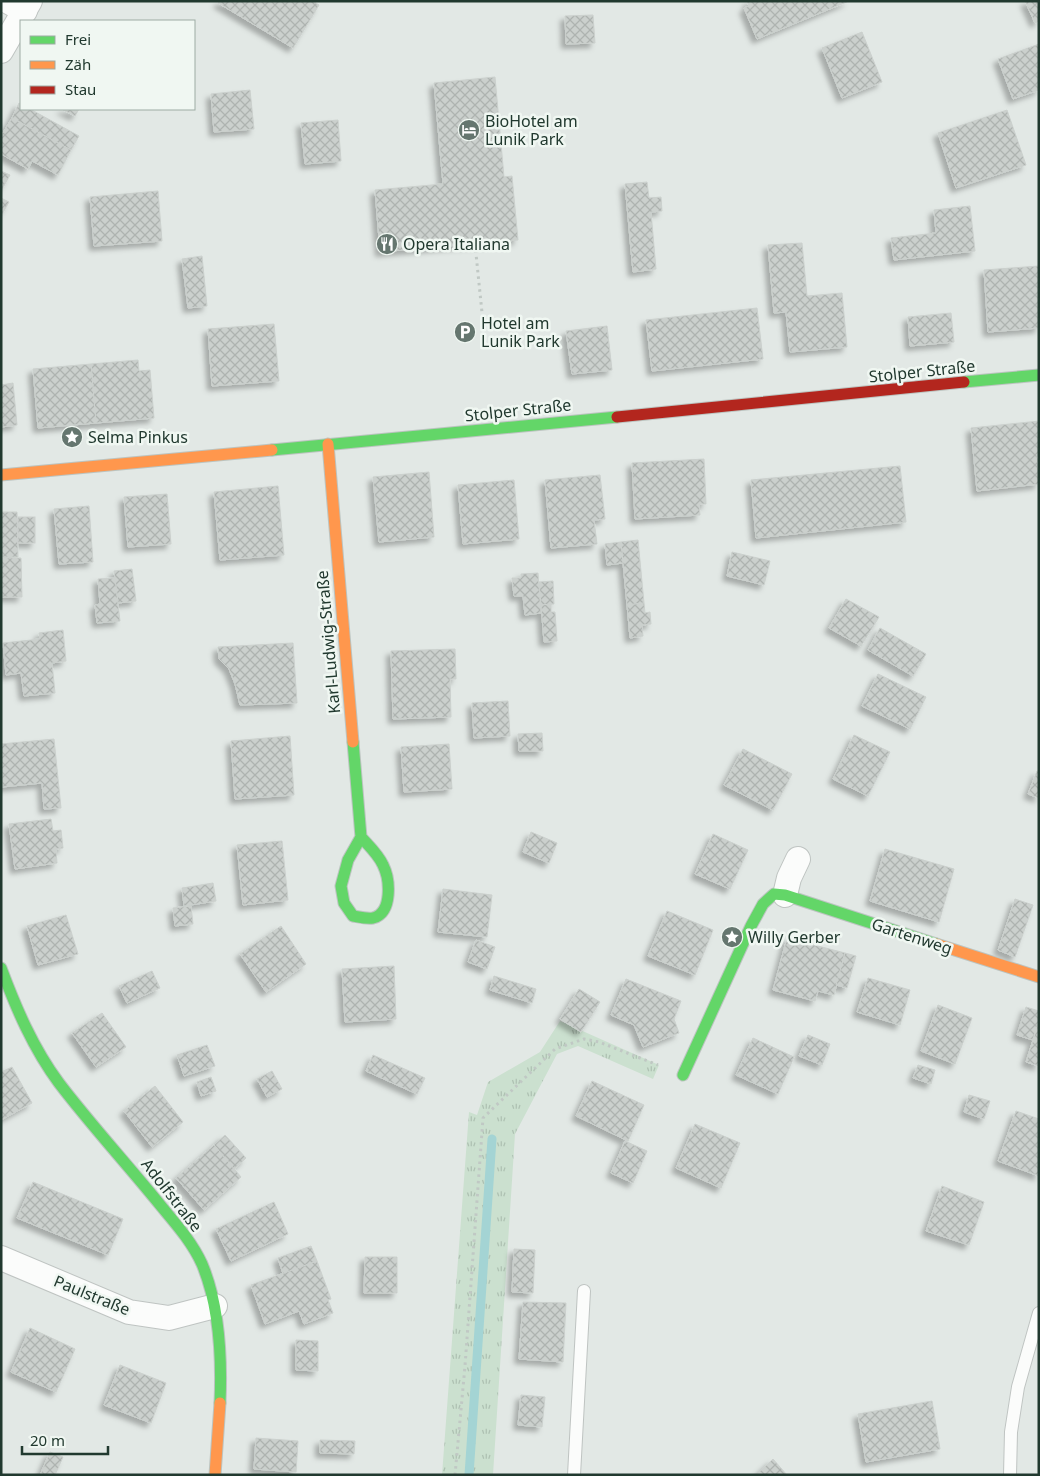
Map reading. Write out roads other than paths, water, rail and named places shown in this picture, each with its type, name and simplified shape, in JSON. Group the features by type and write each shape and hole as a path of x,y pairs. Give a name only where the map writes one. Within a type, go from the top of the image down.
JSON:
{"street":[{"path":"1,52 21,5"},
{"name":"Stolper Straße","path":"1,475 1039,376"},
{"name":"Karl-Ludwig-Straße","path":"328,444 361,837"},
{"path":"361,837 382,863 388,883 388,902 379,915 366,919 353,916 344,902 341,883 344,868 351,852 361,837"},
{"path":"683,1075 763,904 774,894 784,895 789,878 798,859"},
{"name":"Gartenweg","path":"784,895 1039,977"},
{"name":"Adolfstraße","path":"1,968 16,1008 58,1082 128,1164 189,1241 204,1270 215,1306 222,1377 215,1475"},
{"name":"Paulstraße","path":"1,1258 129,1312 169,1318 215,1306"}],"lane":[{"path":"574,1475 584,1290"},
{"path":"1010,1475 1011,1432 1018,1387 1039,1314"}],"waterway":[{"path":"469,1475 492,1139"}],"place":[{"name":"BioHotel am Lunik Park","path":"469,130"},
{"name":"Opera Italiana","path":"387,244"},
{"name":"Hotel am Lunik Park","path":"465,332"},
{"name":"Selma Pinkus","path":"72,437"},
{"name":"Willy Gerber","path":"732,937"}]}
